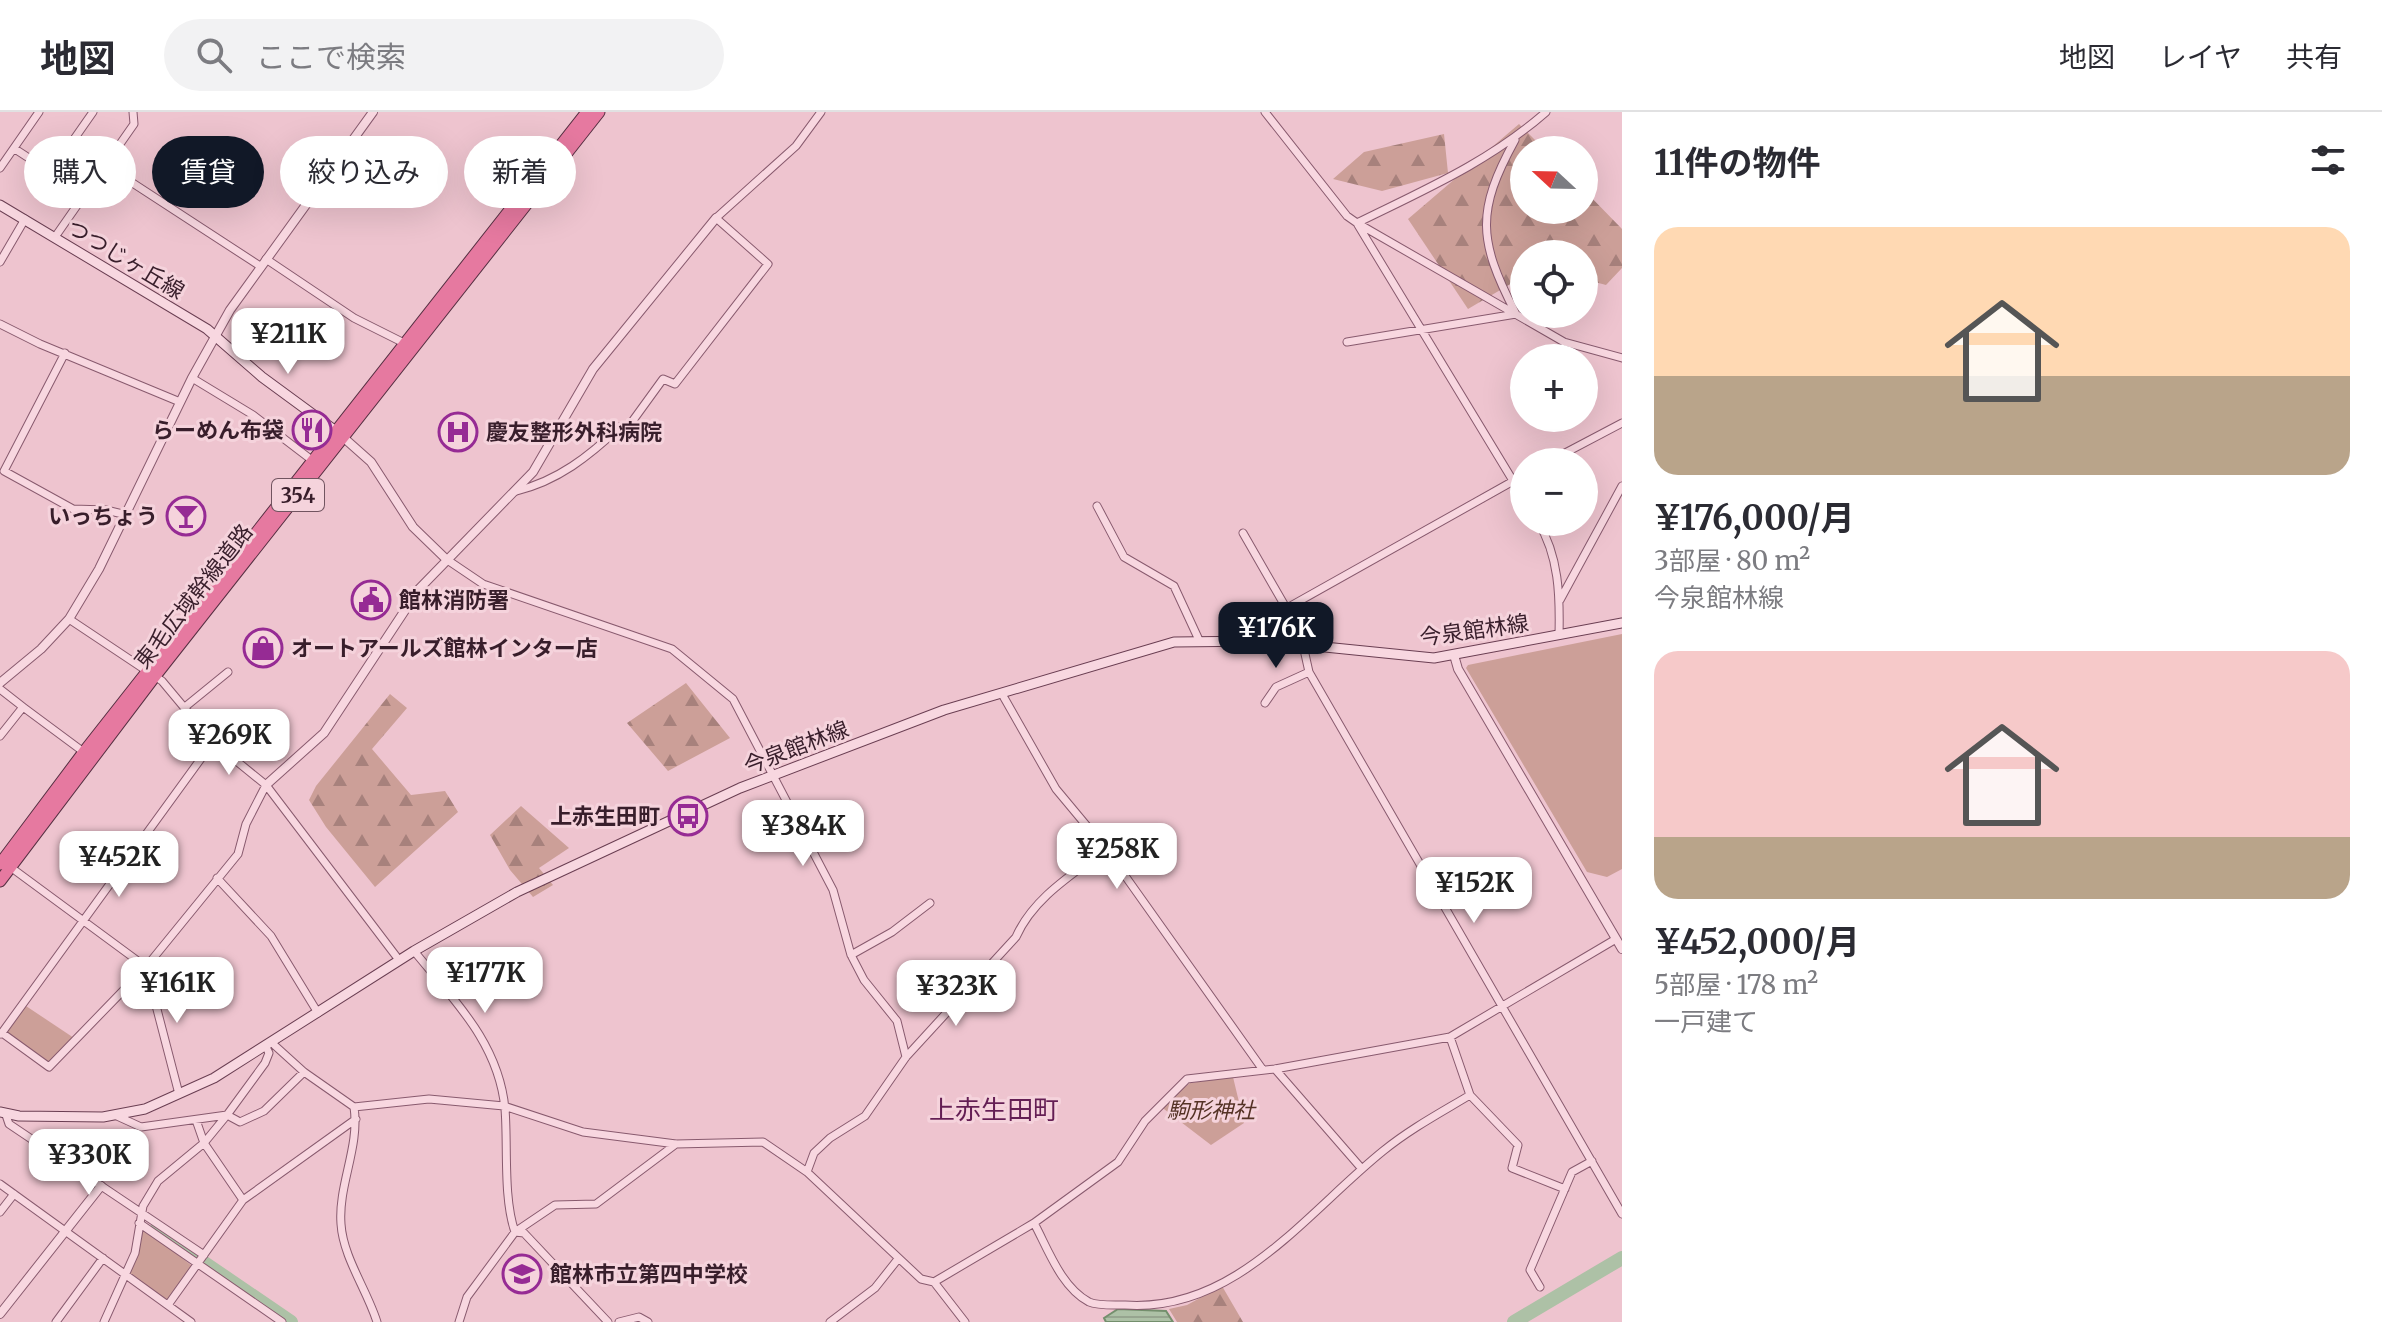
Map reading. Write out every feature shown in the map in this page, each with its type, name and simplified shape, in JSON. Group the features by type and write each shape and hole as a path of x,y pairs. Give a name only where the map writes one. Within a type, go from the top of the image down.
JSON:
{"highway":[{"name":"東毛広域幹線道路","path":"151,674 313,461 340,435 406,344 587,112"},
{"name":"東毛広域幹線道路","path":"0,881 3,863 87,755 599,112"}],"main road":[{"name":"つつじヶ丘線","path":"0,205 215,335 262,377 340,435"},
{"name":"今泉館林線","path":"3,1113 117,1116 179,1094 214,1078 399,960 517,892 669,818 774,774 944,710 1151,647 1199,640 1230,640 1414,657 1454,655 1622,623"}],"street":[{"path":"0,168 39,112"},
{"path":"76,136 93,112"},
{"path":"0,683 41,649 69,619 127,515 215,335 263,262 373,112"},
{"path":"213,742 1,1035 49,1067 146,967 238,854 246,824 266,785 324,733 419,589 516,491 543,459 593,369 716,218 796,146 821,112"},
{"path":"1265,112 1347,216 1510,311"},
{"path":"1518,136 1546,112"},
{"path":"126,136 134,124 131,113"},
{"path":"1357,223 1464,172 1510,142"},
{"path":"15,149 24,155"},
{"path":"1510,149 1494,179 1486,228 1493,263 1510,301"},
{"path":"136,184 354,318 406,344"},
{"path":"55,237 75,208"},
{"path":"516,491 544,483 590,455 620,427 626,430 663,379 675,384 768,264 716,218"},
{"path":"0,262 25,219"},
{"path":"1357,223 1510,475"},
{"path":"1347,342 1510,315"},
{"path":"0,324 180,402"},
{"path":"1540,328 1564,342 1622,358"},
{"path":"65,353 4,471 73,509 106,510 127,515"},
{"path":"192,378 253,415 313,461"},
{"path":"1575,448 1622,423"},
{"path":"340,435 371,462 413,527 446,559 483,584 648,639 691,662 733,699 833,890 851,955 864,980 891,1009 902,1032 906,1057"},
{"path":"1230,640 1285,606 1510,482"},
{"path":"1560,600 1622,486"},
{"path":"1097,506 1124,557 1174,586 1190,614 1199,640"},
{"path":"1243,533 1285,606"},
{"path":"1546,536 1551,546 1560,600 1559,635"},
{"path":"69,619 151,674 185,707 213,742 266,785 399,960"},
{"path":"1303,645 1309,672 1622,1214"},
{"path":"1454,655 1458,669 1622,949"},
{"path":"185,707 228,672"},
{"path":"1265,703 1276,687 1309,672"},
{"path":"0,689 87,755"},
{"path":"1002,694 1056,789 1106,849 1263,1070"},
{"path":"0,736 23,707"},
{"path":"807,1172 814,1153 830,1138 865,1116 906,1057 1016,937 1027,915 1066,879 1106,849"},
{"path":"3,863 146,967 179,1094"},
{"path":"217,878 271,936 318,1013"},
{"path":"851,955 892,932 930,903"},
{"path":"934,1282 1034,1223 1118,1162 1145,1121 1187,1079 1275,1069 1450,1037 1616,939"},
{"path":"414,951 464,1011 492,1055 504,1106 515,1232"},
{"path":"1450,1037 1470,1095 1518,1145 1512,1168 1565,1189"},
{"path":"269,1045 354,1107 429,1099 504,1106 583,1132 676,1144 763,1142 807,1172 921,1279 934,1282 965,1322"},
{"path":"104,1322 127,1276 141,1213 158,1181 204,1143 227,1115 265,1063 269,1045"},
{"path":"1275,1069 1362,1169"},
{"path":"117,1116 141,1127 227,1115 240,1122 264,1111 304,1072"},
{"path":"1034,1223 1063,1278 1089,1302 1137,1306 1172,1304 1224,1282 1264,1258 1362,1169 1405,1135 1470,1095"},
{"path":"354,1107 356,1119 340,1219 342,1236 377,1322"},
{"path":"3,1113 9,1124 204,1255"},
{"path":"168,1305 243,1200 356,1119"},
{"path":"196,1120 204,1143 243,1200"},
{"path":"459,1322 467,1297 515,1232 555,1205 596,1204 676,1144"},
{"path":"1540,1287 1530,1270 1550,1231 1572,1172 1592,1161"},
{"path":"0,1184 191,1322"},
{"path":"0,1314 101,1186"},
{"path":"0,1212 14,1194"},
{"path":"139,1223 282,1322"},
{"path":"515,1232 524,1233 608,1322"},
{"path":"56,1322 103,1258"},
{"path":"830,1322 875,1288 898,1259"},
{"path":"261,1322 268,1312"},
{"path":"619,1322 639,1317 648,1322"}],"green space":[{"path":"1519,124 1531,136 1510,136 1510,224 1598,224 1598,204 1622,229 1622,268 1606,285 1598,283 1598,240 1510,240 1510,284 1468,309 1408,219"},
{"path":"1444,134 1448,173 1382,191 1333,179 1364,152"},
{"path":"1622,634 1622,869 1607,877 1587,872 1466,668 1468,665"},
{"path":"686,683 730,738 668,771 627,723"},
{"path":"390,694 407,708 372,749 411,795 445,791 458,812 375,887 326,827 309,800 316,786"},
{"path":"521,806 569,848 539,868 553,885 533,897 510,870 490,835"},
{"path":"26,1006 74,1038 49,1067 4,1035"},
{"name":"駒形神社","path":"1233,1077 1244,1123 1211,1145 1160,1106 1190,1083"},
{"path":"140,1224 192,1266 168,1303 128,1274"},
{"path":"1222,1286 1243,1322 1177,1322 1169,1309 1187,1305"}],"shaded area":[{"path":"1118,1309 1166,1311 1173,1322 1106,1322 1104,1318"}],"waterway":[{"path":"156,1230 291,1322"},
{"path":"1514,1322 1622,1258"}],"place":[{"name":"らーめん布袋","path":"312,430"},
{"name":"慶友整形外科病院","path":"458,432"},
{"name":"いっちょう","path":"186,516"},
{"name":"館林消防署","path":"371,600"},
{"name":"オートアールズ館林インター店","path":"263,648"},
{"name":"上赤生田町","path":"688,816"},
{"name":"館林市立第四中学校","path":"522,1274"}],"district":[{"name":"上赤生田町","path":"994,1109"}]}
